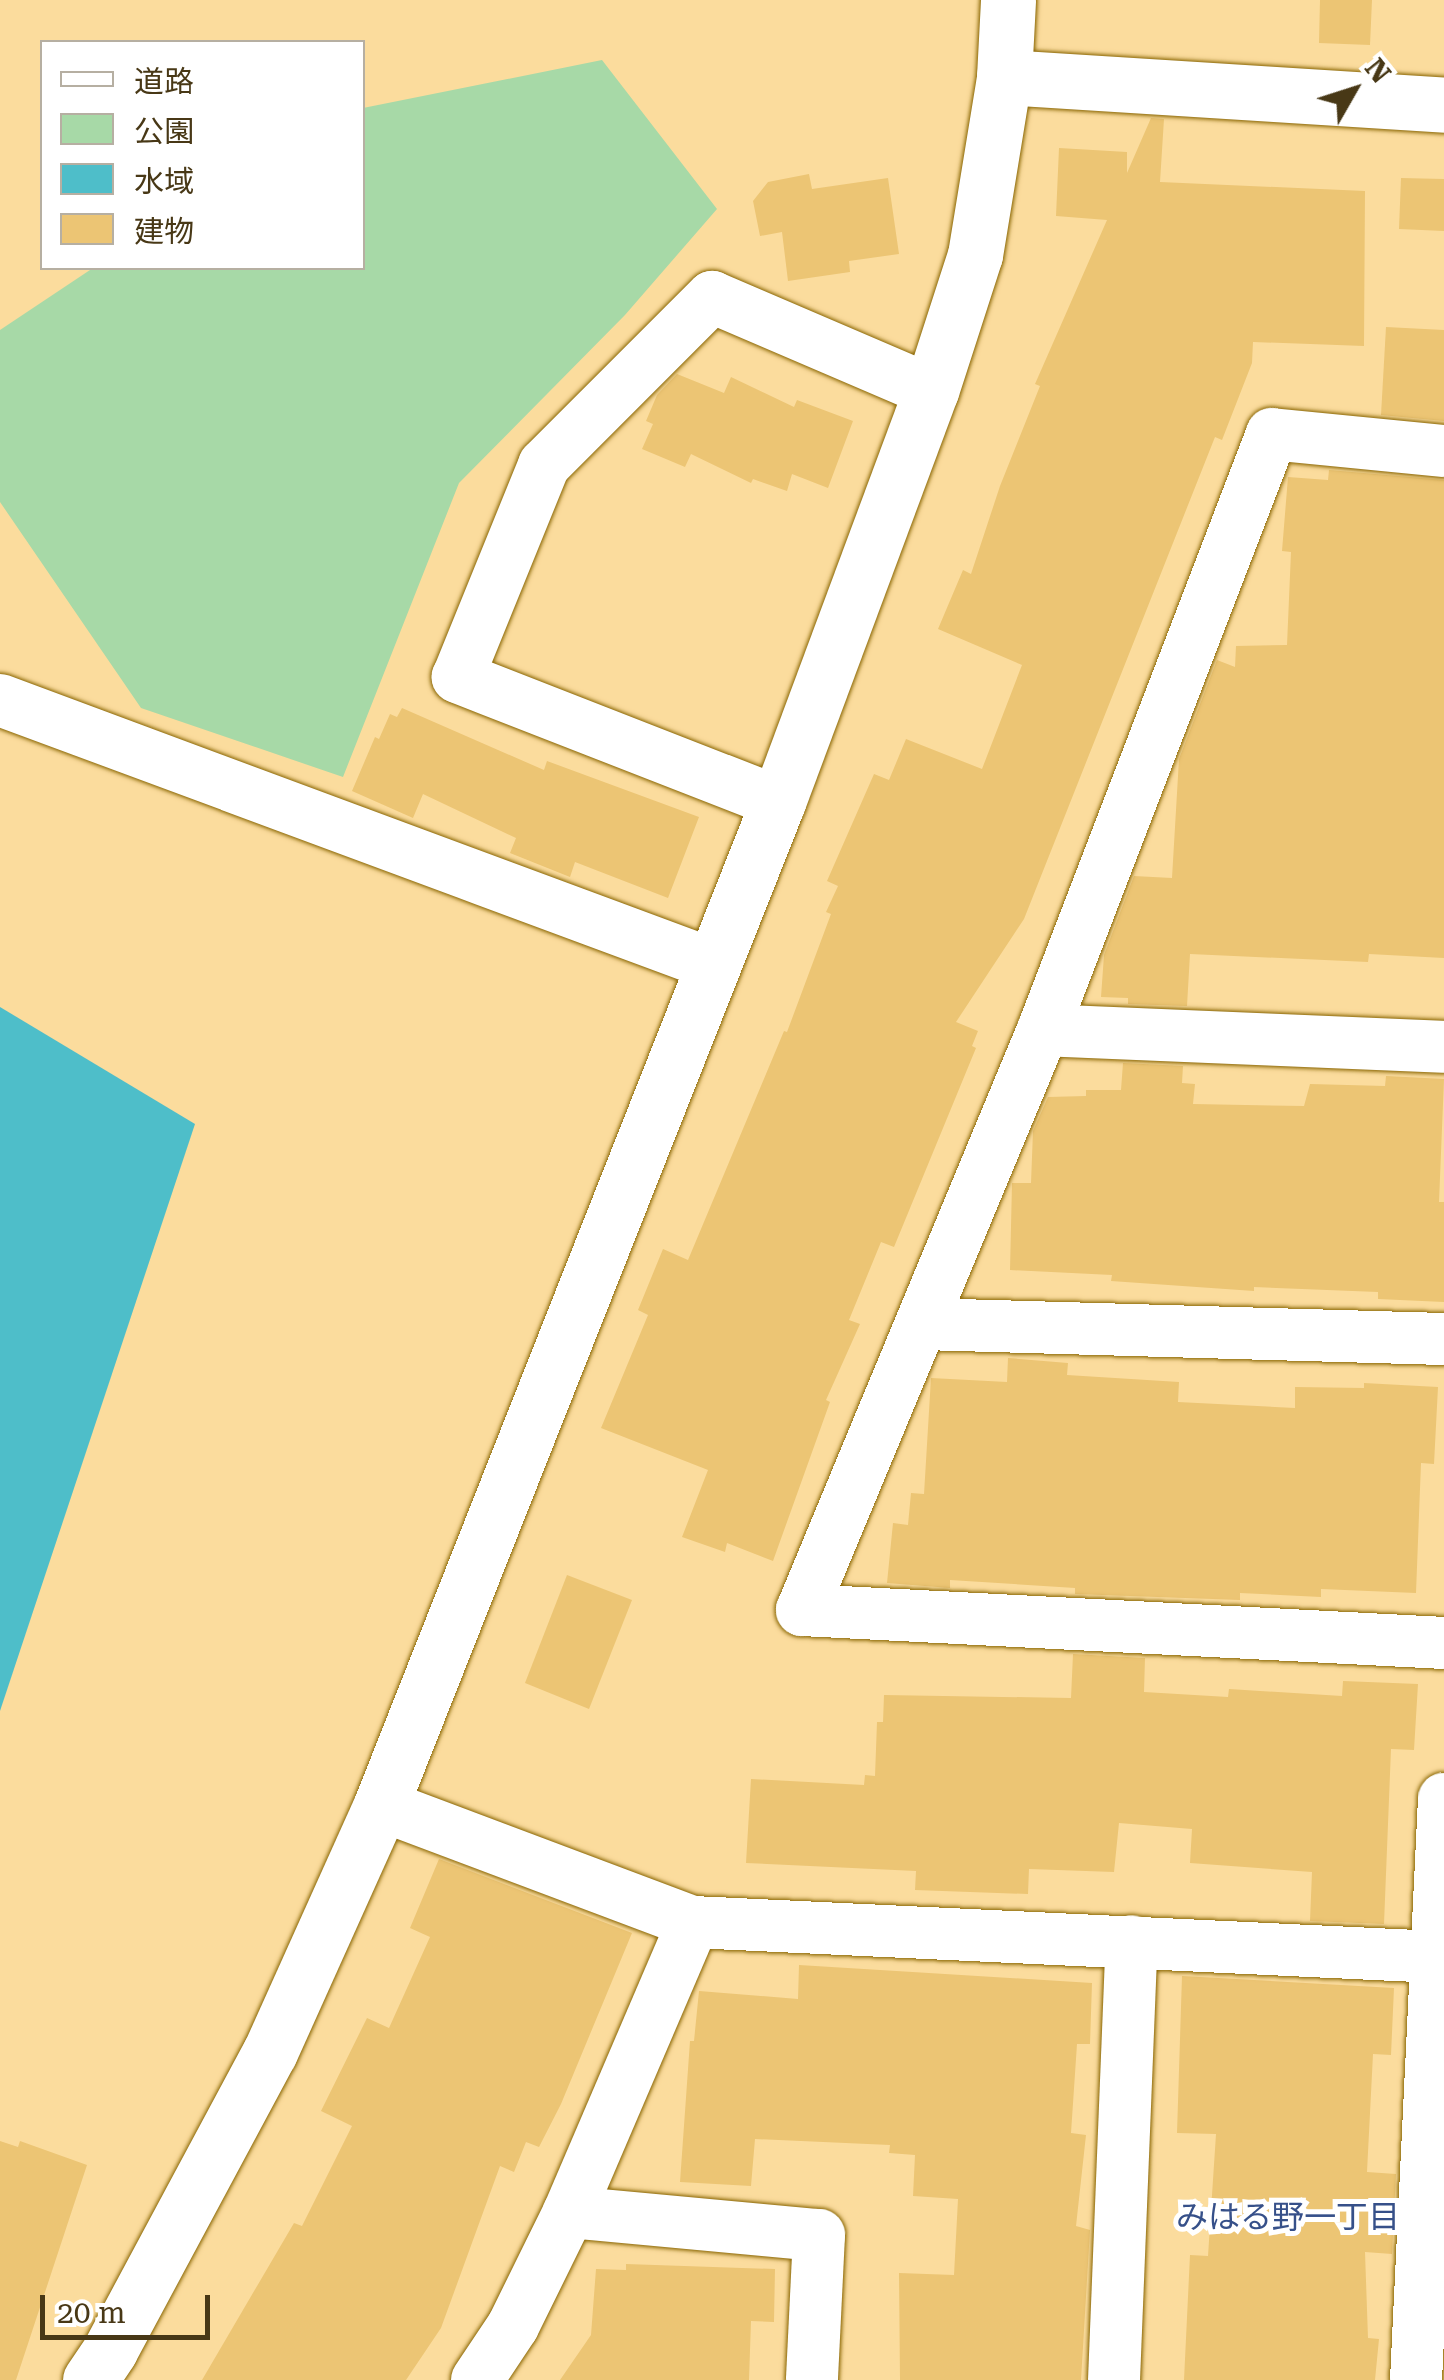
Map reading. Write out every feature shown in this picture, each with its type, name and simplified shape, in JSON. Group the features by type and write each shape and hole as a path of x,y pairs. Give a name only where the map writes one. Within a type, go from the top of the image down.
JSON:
{"street":[{"path":"90,2380 110,2350 270,2052 381,1805 778,802 931,391 975,255 1004,78 1008,0"},
{"path":"1004,78 1444,105"},
{"path":"778,802 458,677 544,465 712,297 931,391"},
{"path":"1444,451 1272,434 1044,1030 802,1610 1444,1643"},
{"path":"0,700 714,965"},
{"path":"1044,1030 1444,1047"},
{"path":"923,1324 1444,1339"},
{"path":"1416,2380 1444,1799"},
{"path":"381,1805 693,1922 1437,1956"},
{"path":"477,2380 513,2326 568,2212 693,1922"},
{"path":"1114,2380 1132,1941"},
{"path":"568,2212 819,2235 812,2380"}],"green space":[{"path":"602,60 717,209 625,315 459,483 343,777 141,708 0,502 0,330 90,270 365,270 365,108"}],"water":[{"path":"0,1007 195,1124 0,1711"}],"building":[{"path":"1320,0 1372,0 1370,45 1319,43"},
{"path":"1151,118 1164,119 1160,182 1365,191 1364,346 1253,342 1252,363 1222,440 1215,437 1024,919 956,1022 978,1031 972,1046 976,1048 894,1247 881,1242 849,1320 860,1324 826,1400 830,1402 773,1561 727,1543 725,1552 682,1537 708,1470 601,1428 648,1315 638,1310 663,1249 688,1260 784,1031 787,1032 831,914 826,912 838,886 827,881 874,774 889,780 906,739 982,769 1022,665 938,629 963,570 971,574 1000,486 1040,386 1035,384 1107,220 1056,216 1059,148 1127,152 1127,173"},
{"path":"809,174 812,189 888,178 899,254 849,261 850,272 788,281 782,232 760,236 753,201 768,182"},
{"path":"1401,178 1444,179 1444,231 1399,229"},
{"path":"1386,327 1444,330 1444,421 1381,415"},
{"path":"677,374 724,393 731,377 794,407 797,400 853,421 828,488 792,474 787,491 753,479 751,483 691,454 685,467 642,449 653,424 646,421 657,395"},
{"path":"1329,470 1444,480 1444,958 1369,954 1368,962 1190,954 1187,1006 1128,1004 1128,998 1101,997 1104,955 1134,876 1172,878 1179,759 1217,660 1235,667 1236,646 1287,645 1291,552 1282,551 1288,477 1328,480"},
{"path":"402,708 544,770 547,761 699,817 668,898 575,862 570,877 510,853 516,838 423,794 413,818 352,791 375,737 379,739 390,714 397,717"},
{"path":"1123,1063 1183,1066 1182,1083 1195,1084 1193,1104 1304,1106 1310,1084 1385,1086 1386,1076 1444,1079 1439,1202 1444,1202 1444,1302 1378,1299 1378,1292 1254,1287 1254,1291 1111,1281 1112,1275 1010,1270 1012,1183 1031,1183 1033,1131 1048,1097 1086,1096 1086,1090 1121,1090"},
{"path":"1008,1358 1068,1363 1067,1375 1179,1382 1178,1402 1295,1408 1295,1387 1364,1388 1364,1383 1438,1387 1434,1464 1421,1463 1416,1593 1321,1589 1321,1597 1240,1593 1240,1600 1075,1594 1075,1588 950,1580 950,1588 887,1583 893,1523 908,1525 911,1493 924,1494 931,1378 1007,1382"},
{"path":"567,1575 632,1600 589,1709 525,1683"},
{"path":"1073,1654 1145,1658 1144,1692 1228,1697 1229,1689 1342,1696 1343,1681 1418,1684 1414,1750 1391,1749 1384,1924 1310,1921 1312,1872 1190,1863 1192,1829 1119,1823 1114,1872 1029,1869 1028,1894 915,1890 916,1871 746,1863 751,1779 864,1785 865,1775 875,1776 877,1722 883,1722 884,1695 1071,1698"},
{"path":"439,1859 632,1933 561,2104 539,2147 526,2142 514,2172 500,2166 441,2328 406,2380 202,2380 294,2223 302,2226 352,2126 321,2111 367,2018 389,2028 430,1937 410,1928"},
{"path":"799,1965 1092,1983 1090,2044 1077,2044 1071,2133 1086,2135 1076,2226 1090,2230 1081,2380 900,2380 899,2273 954,2275 958,2199 913,2196 915,2155 889,2153 890,2145 755,2139 751,2186 680,2182 690,2041 694,2041 699,1991 798,1999"},
{"path":"1182,1976 1394,1988 1391,2055 1373,2054 1367,2172 1396,2174 1392,2254 1365,2252 1368,2338 1379,2339 1375,2380 1184,2380 1190,2255 1208,2256 1216,2134 1177,2133"},
{"path":"0,2141 18,2147 20,2141 87,2165 16,2380 0,2380"},
{"path":"626,2264 775,2269 774,2322 751,2321 749,2380 560,2380 591,2335 596,2269 626,2270"}],"district":[{"name":"みはる野一丁目","path":"1288,2217"}]}
